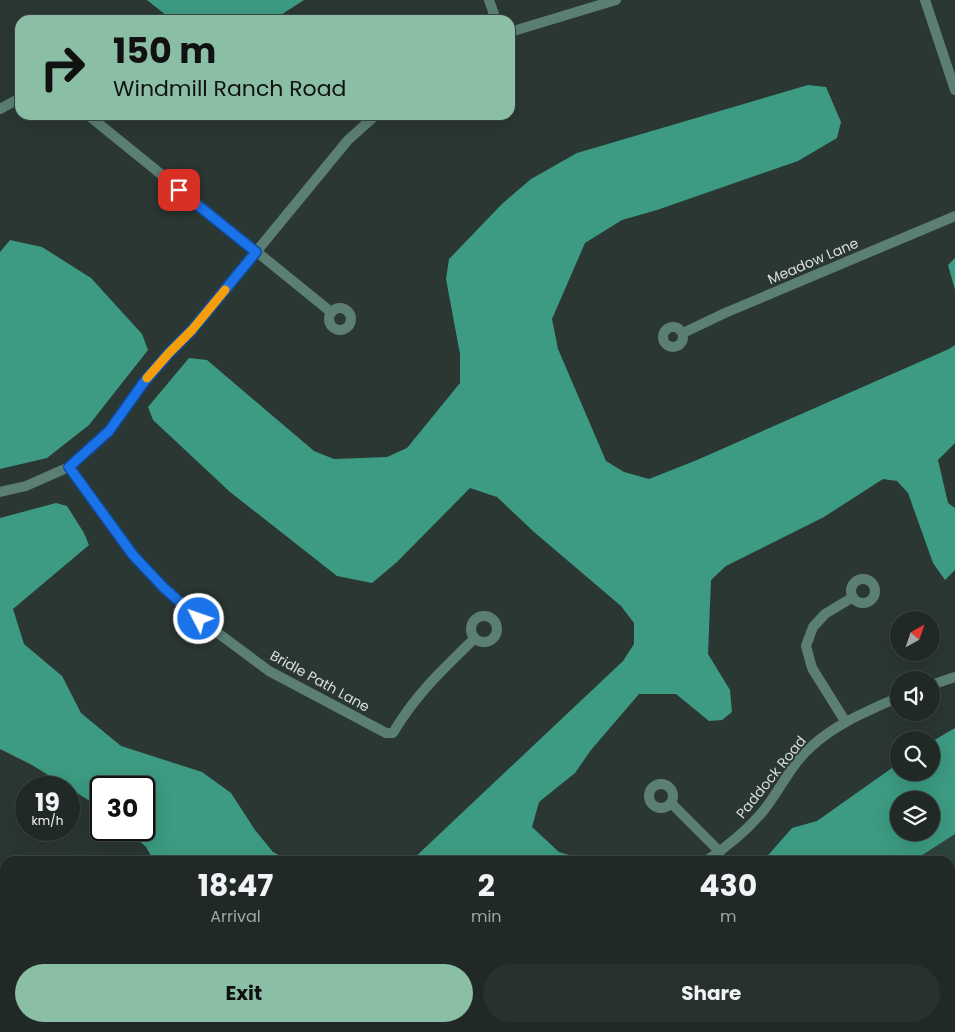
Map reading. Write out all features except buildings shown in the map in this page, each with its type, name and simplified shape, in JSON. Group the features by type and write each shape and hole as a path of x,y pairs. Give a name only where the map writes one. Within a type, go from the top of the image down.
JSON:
{"street":[{"path":"489,0 494,15"},
{"path":"515,30 616,0"},
{"path":"925,0 955,90"},
{"path":"0,109 15,101"},
{"path":"94,120 331,312"},
{"path":"0,492 26,486 69,467 109,431 144,382 192,330 348,140 370,120"},
{"name":"Meadow Lane","path":"683,333 725,313 955,216"},
{"name":"Bridle Path Lane","path":"69,467 133,555 163,587 199,619 269,670 386,733 393,733 419,694 475,638"},
{"path":"845,721 812,668 806,646 813,628 825,614 853,597"},
{"path":"940,682 955,677"},
{"name":"Paddock Road","path":"714,856 741,835 764,810 786,776 811,746 845,721 890,701"},
{"path":"671,804 720,852"}],"shaded area":[{"path":"147,0 304,0 281,15 166,15"},
{"path":"808,85 826,87 841,122 837,138 798,161 657,210 622,220 585,243 552,319 558,349 606,461 624,472 649,479 697,460 955,345 955,443 938,460 948,503 955,508 955,570 945,580 933,563 908,493 897,481 883,479 824,517 726,566 711,580 708,654 730,690 732,712 722,720 709,721 676,694 639,694 591,750 575,773 539,802 532,827 559,852 573,856 416,856 623,661 634,644 634,623 621,606 534,532 497,497 470,488 397,562 372,583 337,576 230,492 153,420 148,407 189,358 207,360 314,451 334,459 387,457 407,448 460,383 460,354 446,279 449,259 502,204 531,179 577,153"},
{"path":"10,240 42,247 91,278 142,334 148,350 89,425 47,458 0,469 0,252"},
{"path":"955,258 955,290 948,265"},
{"path":"56,503 67,506 84,533 89,545 13,609 24,644 62,676 81,713 121,746 202,772 231,793 255,830 273,852 281,856 151,856 146,847 139,841 155,841 155,776 90,776 90,801 80,795 80,776 50,776 0,749 0,518"},
{"path":"955,728 955,834 921,856 767,856 792,828 817,821 890,769 890,781 940,781 940,737"},
{"path":"955,834 955,856 921,856"}],"slow traffic":[{"path":"147,378 192,330 225,290"}],"route":[{"path":"179,190 256,252 192,330 144,382 109,431 69,467 101,514 133,555 163,587 199,619"}]}
